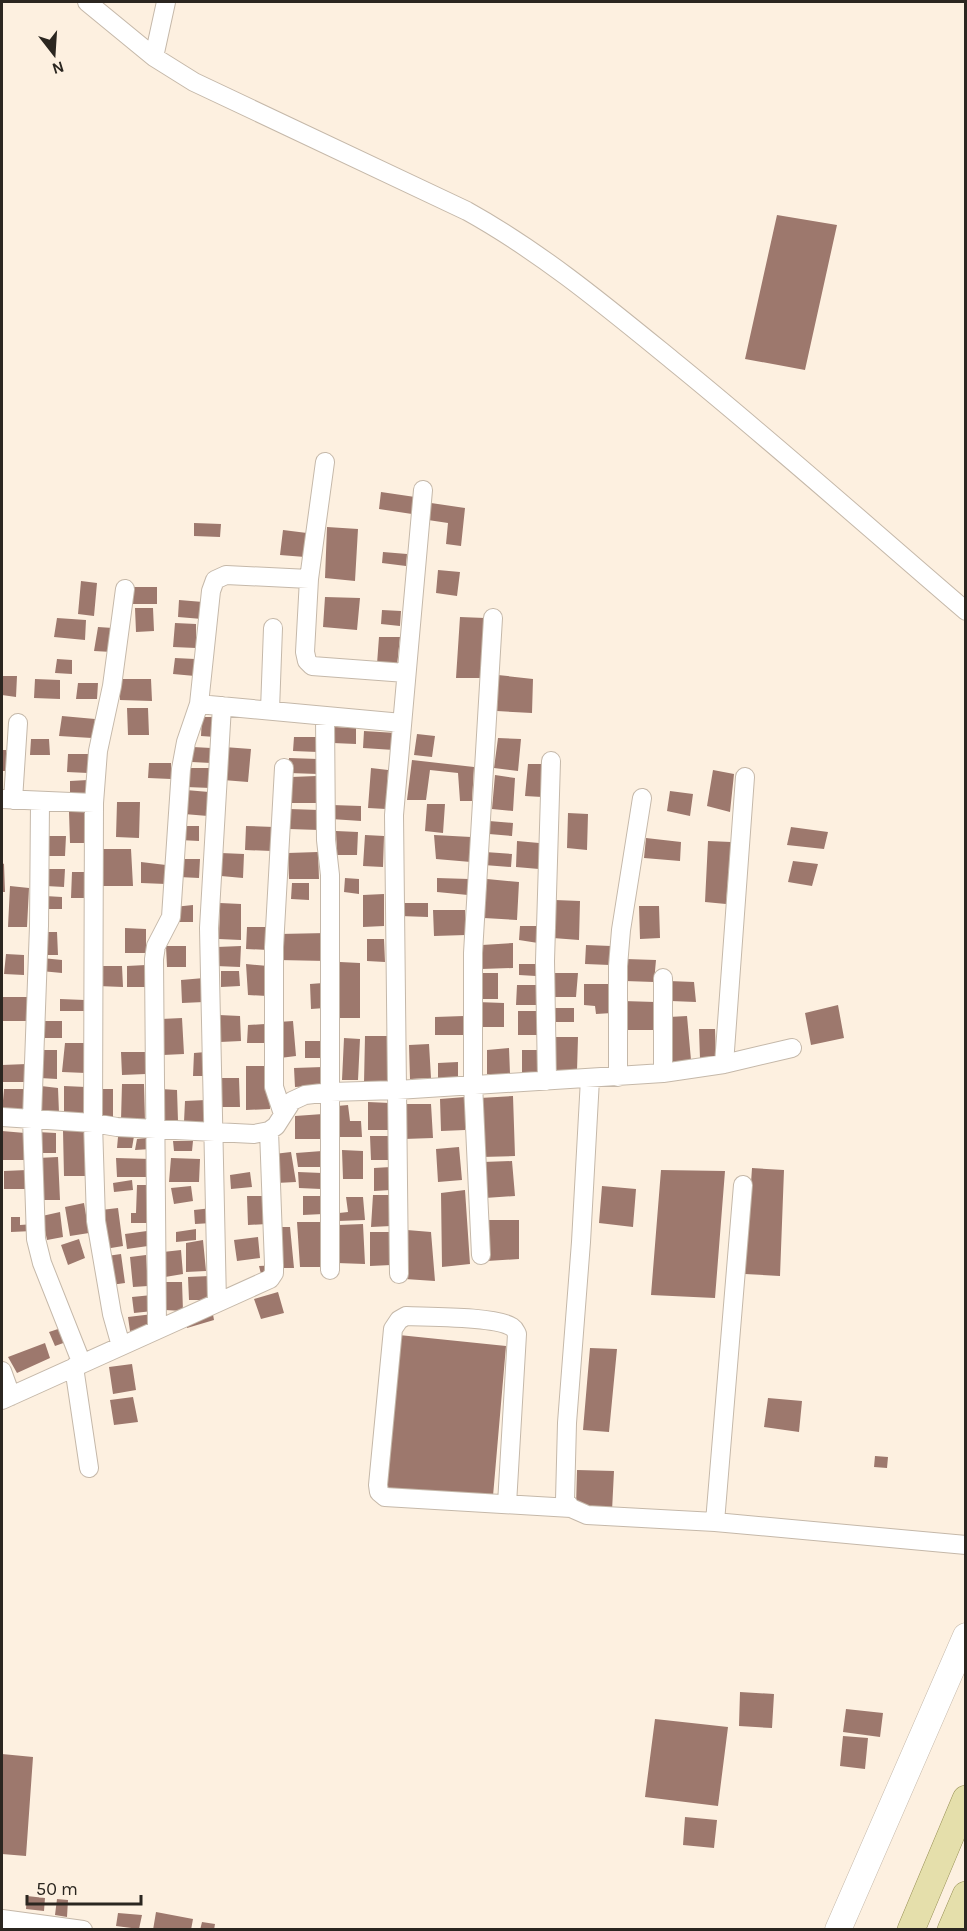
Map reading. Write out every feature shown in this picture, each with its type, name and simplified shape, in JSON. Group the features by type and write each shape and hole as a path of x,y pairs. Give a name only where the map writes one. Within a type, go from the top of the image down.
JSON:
{"main road":[{"path":"911,1929 966,1800"},
{"path":"951,1929 966,1895"}],"street":[{"path":"87,2 154,57 194,82 467,211 506,233 597,299 728,406 966,611"},
{"path":"154,57 166,2"},
{"path":"325,462 309,579 305,652 307,661 312,666 406,673"},
{"path":"399,1274 394,815 423,490"},
{"path":"157,1330 153,1129 154,959 156,946 171,917 181,770 186,742 200,704 211,591 215,580 226,574 309,579"},
{"path":"121,1346 112,1314 96,1221 93,1123 94,803 98,751 112,686 125,588"},
{"path":"481,1255 473,1084 473,953 493,618"},
{"path":"270,710 273,628"},
{"path":"200,704 402,723"},
{"path":"217,1303 210,928 222,706"},
{"path":"325,716 326,840 330,875 330,1270"},
{"path":"18,723 7,800 94,803"},
{"path":"547,1081 546,962 551,761"},
{"path":"283,1114 274,1087 274,947 284,768"},
{"path":"724,1064 745,777"},
{"path":"618,1077 618,966 621,930 642,798"},
{"path":"40,802 39,926 32,1118 36,1239 42,1263 78,1366 89,1468"},
{"path":"663,978 663,1073"},
{"path":"2,1117 153,1129 254,1134 269,1131 276,1126 292,1101 305,1095 663,1073 724,1064 792,1048"},
{"path":"571,1508 565,1500 567,1423 581,1242 590,1079"},
{"path":"2,1371 6,1398 270,1279 274,1273 269,1131"},
{"path":"715,1522 742,1185"},
{"path":"507,1504 517,1334 510,1325 483,1319 406,1316 399,1320 393,1329 378,1485 379,1492 385,1497 571,1508 587,1515 715,1522 966,1545"},
{"path":"838,1929 966,1636"},
{"path":"2,1919 83,1929"}],"building":[{"path":"777,215 837,225 805,370 745,359"},
{"path":"381,492 415,497 412,514 379,509"},
{"path":"431,503 465,508 461,546 446,544 448,523 428,520"},
{"path":"194,523 221,524 220,537 194,536"},
{"path":"327,527 358,529 355,581 325,578"},
{"path":"283,530 307,533 305,557 280,555"},
{"path":"383,552 407,554 406,566 382,563"},
{"path":"438,570 460,572 457,596 436,593"},
{"path":"81,581 97,583 94,616 78,614"},
{"path":"132,587 157,587 157,604 133,604"},
{"path":"325,597 360,598 357,630 323,627"},
{"path":"179,600 203,602 202,619 178,617"},
{"path":"135,608 153,608 154,631 136,632"},
{"path":"382,610 401,611 400,626 381,624"},
{"path":"460,617 485,618 482,678 456,678"},
{"path":"57,618 86,620 85,640 54,637"},
{"path":"175,623 196,624 196,648 173,647"},
{"path":"98,627 113,628 112,652 94,651"},
{"path":"379,637 400,637 397,666 377,664"},
{"path":"175,658 195,659 195,676 173,674"},
{"path":"57,659 72,660 72,674 55,673"},
{"path":"498,675 533,679 532,713 497,711"},
{"path":"2,676 17,676 16,697 2,695"},
{"path":"35,679 60,680 60,699 34,698"},
{"path":"120,679 151,679 152,701 120,700"},
{"path":"78,683 98,683 97,699 76,699"},
{"path":"127,708 148,708 149,735 128,735"},
{"path":"62,716 95,719 92,738 59,736"},
{"path":"202,717 215,717 215,737 201,736"},
{"path":"332,727 356,728 356,744 333,743"},
{"path":"364,731 396,733 394,750 363,748"},
{"path":"417,734 435,736 432,757 414,755"},
{"path":"294,737 319,737 318,752 293,751"},
{"path":"498,738 521,739 518,771 494,768"},
{"path":"31,739 49,739 50,755 30,755"},
{"path":"193,747 211,748 211,763 192,762"},
{"path":"224,747 251,749 248,782 223,780"},
{"path":"2,750 6,750 6,771 2,771"},
{"path":"68,754 89,754 88,773 67,772"},
{"path":"289,758 318,759 318,774 289,773"},
{"path":"412,760 474,767 472,801 460,801 458,773 430,770 426,800 407,800"},
{"path":"149,763 171,763 171,779 148,778"},
{"path":"528,764 544,764 542,797 525,796"},
{"path":"188,768 212,768 211,788 186,787"},
{"path":"371,768 388,770 386,809 368,808"},
{"path":"713,770 734,774 730,812 707,806"},
{"path":"495,775 515,778 513,811 492,809"},
{"path":"317,776 317,803 291,803 291,777"},
{"path":"88,780 88,795 70,794 70,781"},
{"path":"186,790 209,792 208,816 184,814"},
{"path":"670,791 693,794 690,816 667,811"},
{"path":"117,802 140,802 139,838 116,837"},
{"path":"427,804 445,804 443,833 425,831"},
{"path":"332,805 361,806 361,821 331,819"},
{"path":"289,809 319,810 319,830 289,829"},
{"path":"69,812 86,812 86,843 70,843"},
{"path":"568,813 588,814 587,850 567,848"},
{"path":"489,821 513,823 512,836 489,834"},
{"path":"182,826 199,826 199,841 180,840"},
{"path":"246,826 274,827 272,851 245,850"},
{"path":"791,827 828,832 824,849 787,845"},
{"path":"336,831 358,832 357,855 337,855"},
{"path":"365,835 384,836 383,867 363,866"},
{"path":"434,835 471,837 471,862 436,859"},
{"path":"47,836 66,836 65,856 45,856"},
{"path":"646,838 681,842 680,861 644,858"},
{"path":"517,841 539,843 539,869 516,867"},
{"path":"708,841 731,842 726,904 705,902"},
{"path":"99,849 131,849 133,886 99,886"},
{"path":"318,852 319,879 289,879 288,853"},
{"path":"485,852 512,854 511,867 484,865"},
{"path":"221,853 244,854 243,878 221,876"},
{"path":"179,859 200,859 199,878 179,877"},
{"path":"793,861 818,864 812,886 788,882"},
{"path":"141,862 166,865 166,884 141,883"},
{"path":"2,863 4,864 5,892 2,892"},
{"path":"48,869 65,869 64,887 46,886"},
{"path":"72,872 89,872 88,898 71,898"},
{"path":"345,878 359,879 359,894 344,892"},
{"path":"437,878 469,879 468,895 437,892"},
{"path":"487,879 519,882 517,920 484,918"},
{"path":"292,883 309,883 309,900 291,899"},
{"path":"10,886 29,888 27,927 8,927"},
{"path":"384,894 384,926 363,927 363,895"},
{"path":"45,896 62,897 62,909 44,909"},
{"path":"555,900 580,901 579,940 553,938"},
{"path":"220,903 241,904 241,940 219,939"},
{"path":"400,903 428,903 428,917 400,916"},
{"path":"193,905 193,922 174,922 174,907"},
{"path":"639,906 659,906 660,938 640,939"},
{"path":"433,910 465,910 466,935 434,936"},
{"path":"520,926 540,926 538,943 519,940"},
{"path":"247,927 268,927 268,950 246,949"},
{"path":"125,928 146,929 146,953 125,953"},
{"path":"44,932 57,932 58,955 44,955"},
{"path":"327,933 327,961 278,960 279,934"},
{"path":"367,939 384,939 385,962 367,961"},
{"path":"513,943 513,968 481,969 482,945"},
{"path":"586,945 611,946 610,965 585,964"},
{"path":"166,946 186,946 186,967 167,967"},
{"path":"241,946 240,967 216,966 217,947"},
{"path":"6,954 24,955 24,975 4,974"},
{"path":"42,958 62,960 62,973 41,971"},
{"path":"626,959 656,960 654,982 625,981"},
{"path":"340,962 360,963 360,1018 339,1018"},
{"path":"246,964 268,966 267,996 248,995"},
{"path":"519,964 537,964 536,976 519,975"},
{"path":"146,965 146,987 127,987 127,966"},
{"path":"99,966 122,966 123,987 98,986"},
{"path":"221,971 239,971 240,986 221,987"},
{"path":"480,973 498,973 498,999 479,999"},
{"path":"554,973 578,973 576,997 553,997"},
{"path":"204,978 204,1002 182,1003 181,980"},
{"path":"669,981 694,982 696,1002 671,1001"},
{"path":"323,983 325,1008 311,1009 310,984"},
{"path":"584,984 613,984 612,1013 596,1014 595,1006 584,1005"},
{"path":"517,985 539,985 538,1005 516,1005"},
{"path":"2,997 27,997 27,1021 2,1021"},
{"path":"60,999 85,1000 85,1011 60,1011"},
{"path":"623,1001 655,1002 655,1030 624,1030"},
{"path":"477,1002 504,1003 504,1027 477,1027"},
{"path":"838,1005 844,1038 811,1045 805,1013"},
{"path":"552,1008 574,1008 574,1022 551,1022"},
{"path":"518,1011 539,1011 539,1035 518,1035"},
{"path":"219,1015 240,1016 241,1041 220,1042"},
{"path":"464,1016 464,1035 435,1035 435,1017"},
{"path":"687,1016 691,1060 672,1062 669,1017"},
{"path":"182,1018 184,1054 163,1055 161,1019"},
{"path":"44,1021 62,1021 62,1038 44,1038"},
{"path":"293,1021 296,1056 280,1058 278,1022"},
{"path":"265,1024 266,1043 247,1043 248,1025"},
{"path":"699,1029 715,1029 716,1059 700,1059"},
{"path":"365,1036 388,1036 389,1083 364,1083"},
{"path":"555,1037 578,1037 577,1071 555,1070"},
{"path":"344,1038 360,1039 358,1080 342,1080"},
{"path":"305,1041 324,1041 323,1058 305,1058"},
{"path":"65,1043 86,1043 86,1073 62,1072"},
{"path":"429,1044 431,1078 410,1079 409,1045"},
{"path":"509,1048 510,1074 487,1074 487,1050"},
{"path":"42,1050 57,1050 57,1079 40,1078"},
{"path":"522,1050 540,1050 540,1073 522,1073"},
{"path":"121,1052 145,1052 146,1074 122,1075"},
{"path":"206,1052 205,1076 193,1076 194,1053"},
{"path":"458,1062 458,1081 438,1081 438,1063"},
{"path":"27,1064 26,1082 2,1082 2,1065"},
{"path":"246,1066 269,1066 270,1109 246,1110"},
{"path":"323,1067 324,1085 295,1087 294,1068"},
{"path":"222,1078 239,1078 240,1107 222,1107"},
{"path":"122,1084 144,1084 145,1122 121,1120"},
{"path":"41,1086 58,1088 59,1113 41,1112"},
{"path":"64,1086 86,1087 87,1116 64,1115"},
{"path":"4,1089 26,1089 25,1113 2,1112"},
{"path":"101,1089 113,1089 113,1120 99,1118"},
{"path":"161,1089 177,1090 178,1121 161,1120"},
{"path":"513,1096 515,1156 481,1157 480,1098"},
{"path":"465,1097 465,1130 441,1131 440,1099"},
{"path":"206,1100 207,1123 184,1122 185,1101"},
{"path":"368,1102 390,1103 390,1130 368,1130"},
{"path":"404,1104 431,1104 433,1138 404,1139"},
{"path":"348,1105 350,1121 361,1121 362,1137 339,1137 337,1106"},
{"path":"323,1114 325,1139 295,1139 295,1116"},
{"path":"2,1131 25,1133 26,1160 2,1160"},
{"path":"63,1131 87,1131 89,1176 64,1176"},
{"path":"37,1132 56,1133 56,1153 38,1153"},
{"path":"134,1136 132,1148 117,1148 118,1137"},
{"path":"370,1136 389,1136 389,1160 371,1160"},
{"path":"154,1137 151,1149 135,1150 137,1139"},
{"path":"173,1141 193,1141 192,1151 174,1151"},
{"path":"459,1147 462,1180 438,1182 436,1149"},
{"path":"342,1150 363,1151 363,1179 343,1179"},
{"path":"322,1151 322,1167 298,1167 296,1153"},
{"path":"291,1152 296,1182 276,1183 274,1154"},
{"path":"58,1157 60,1200 40,1200 38,1158"},
{"path":"116,1158 151,1159 151,1177 117,1177"},
{"path":"171,1158 200,1159 199,1182 169,1182"},
{"path":"512,1161 515,1196 485,1198 483,1162"},
{"path":"391,1167 391,1190 374,1191 374,1168"},
{"path":"752,1168 784,1170 780,1276 745,1274"},
{"path":"27,1170 27,1189 4,1189 4,1171"},
{"path":"661,1170 725,1171 715,1298 651,1295"},
{"path":"250,1172 252,1187 231,1189 230,1175"},
{"path":"298,1172 322,1173 321,1189 299,1188"},
{"path":"132,1180 133,1190 114,1192 113,1183"},
{"path":"137,1185 152,1185 152,1223 131,1223 131,1213 136,1213"},
{"path":"191,1186 193,1201 174,1204 171,1188"},
{"path":"602,1186 636,1189 633,1227 599,1223"},
{"path":"465,1190 470,1264 442,1267 441,1193"},
{"path":"373,1195 391,1195 391,1226 371,1227"},
{"path":"247,1196 266,1196 267,1224 248,1225"},
{"path":"303,1196 323,1196 323,1214 303,1215"},
{"path":"346,1197 363,1197 365,1220 338,1221 339,1213 348,1212"},
{"path":"84,1203 89,1233 70,1236 65,1207"},
{"path":"118,1208 123,1246 105,1249 101,1210"},
{"path":"212,1208 212,1223 195,1224 194,1210"},
{"path":"60,1212 63,1237 47,1240 42,1216"},
{"path":"11,1217 20,1217 20,1225 34,1224 33,1231 11,1232"},
{"path":"485,1220 519,1220 519,1259 487,1261"},
{"path":"297,1222 324,1222 327,1267 300,1267"},
{"path":"363,1224 365,1264 337,1263 338,1225"},
{"path":"277,1227 290,1227 294,1268 278,1268 262,1278 259,1266 279,1265"},
{"path":"196,1229 196,1240 176,1242 176,1232"},
{"path":"407,1230 431,1232 435,1281 405,1279"},
{"path":"147,1231 148,1246 127,1249 125,1234"},
{"path":"370,1232 390,1232 391,1265 370,1266"},
{"path":"258,1237 260,1258 237,1261 234,1240"},
{"path":"79,1239 85,1258 68,1265 61,1245"},
{"path":"203,1240 206,1271 186,1272 186,1243"},
{"path":"181,1250 183,1274 165,1277 163,1252"},
{"path":"121,1254 125,1283 111,1285 107,1256"},
{"path":"146,1255 148,1286 133,1287 130,1257"},
{"path":"210,1276 211,1300 189,1300 188,1277"},
{"path":"163,1282 182,1282 183,1311 165,1310"},
{"path":"278,1292 284,1313 261,1319 254,1299"},
{"path":"152,1295 153,1311 134,1313 132,1297"},
{"path":"212,1309 214,1320 187,1328 185,1317"},
{"path":"153,1314 153,1327 130,1331 128,1317"},
{"path":"64,1327 69,1341 55,1346 49,1332"},
{"path":"399,1335 506,1346 493,1496 387,1489"},
{"path":"45,1343 50,1358 17,1373 8,1357"},
{"path":"590,1348 617,1349 609,1432 583,1430"},
{"path":"132,1364 136,1390 113,1394 109,1367"},
{"path":"133,1397 138,1422 114,1425 110,1400"},
{"path":"768,1398 802,1401 799,1432 764,1427"},
{"path":"875,1456 888,1457 887,1468 874,1467"},
{"path":"577,1470 614,1471 612,1511 576,1507"},
{"path":"740,1692 774,1694 772,1728 739,1726"},
{"path":"846,1709 883,1713 880,1737 843,1732"},
{"path":"655,1719 728,1727 718,1806 645,1797"},
{"path":"843,1736 868,1738 865,1769 840,1766"},
{"path":"2,1754 33,1757 26,1856 2,1854"},
{"path":"685,1817 717,1820 714,1848 683,1845"},
{"path":"27,1896 45,1898 44,1911 26,1909"},
{"path":"57,1899 68,1900 67,1917 55,1915"},
{"path":"156,1912 193,1919 191,1930 153,1930"},
{"path":"118,1913 142,1915 139,1929 116,1926"},
{"path":"202,1922 215,1924 214,1930 200,1930"}]}
